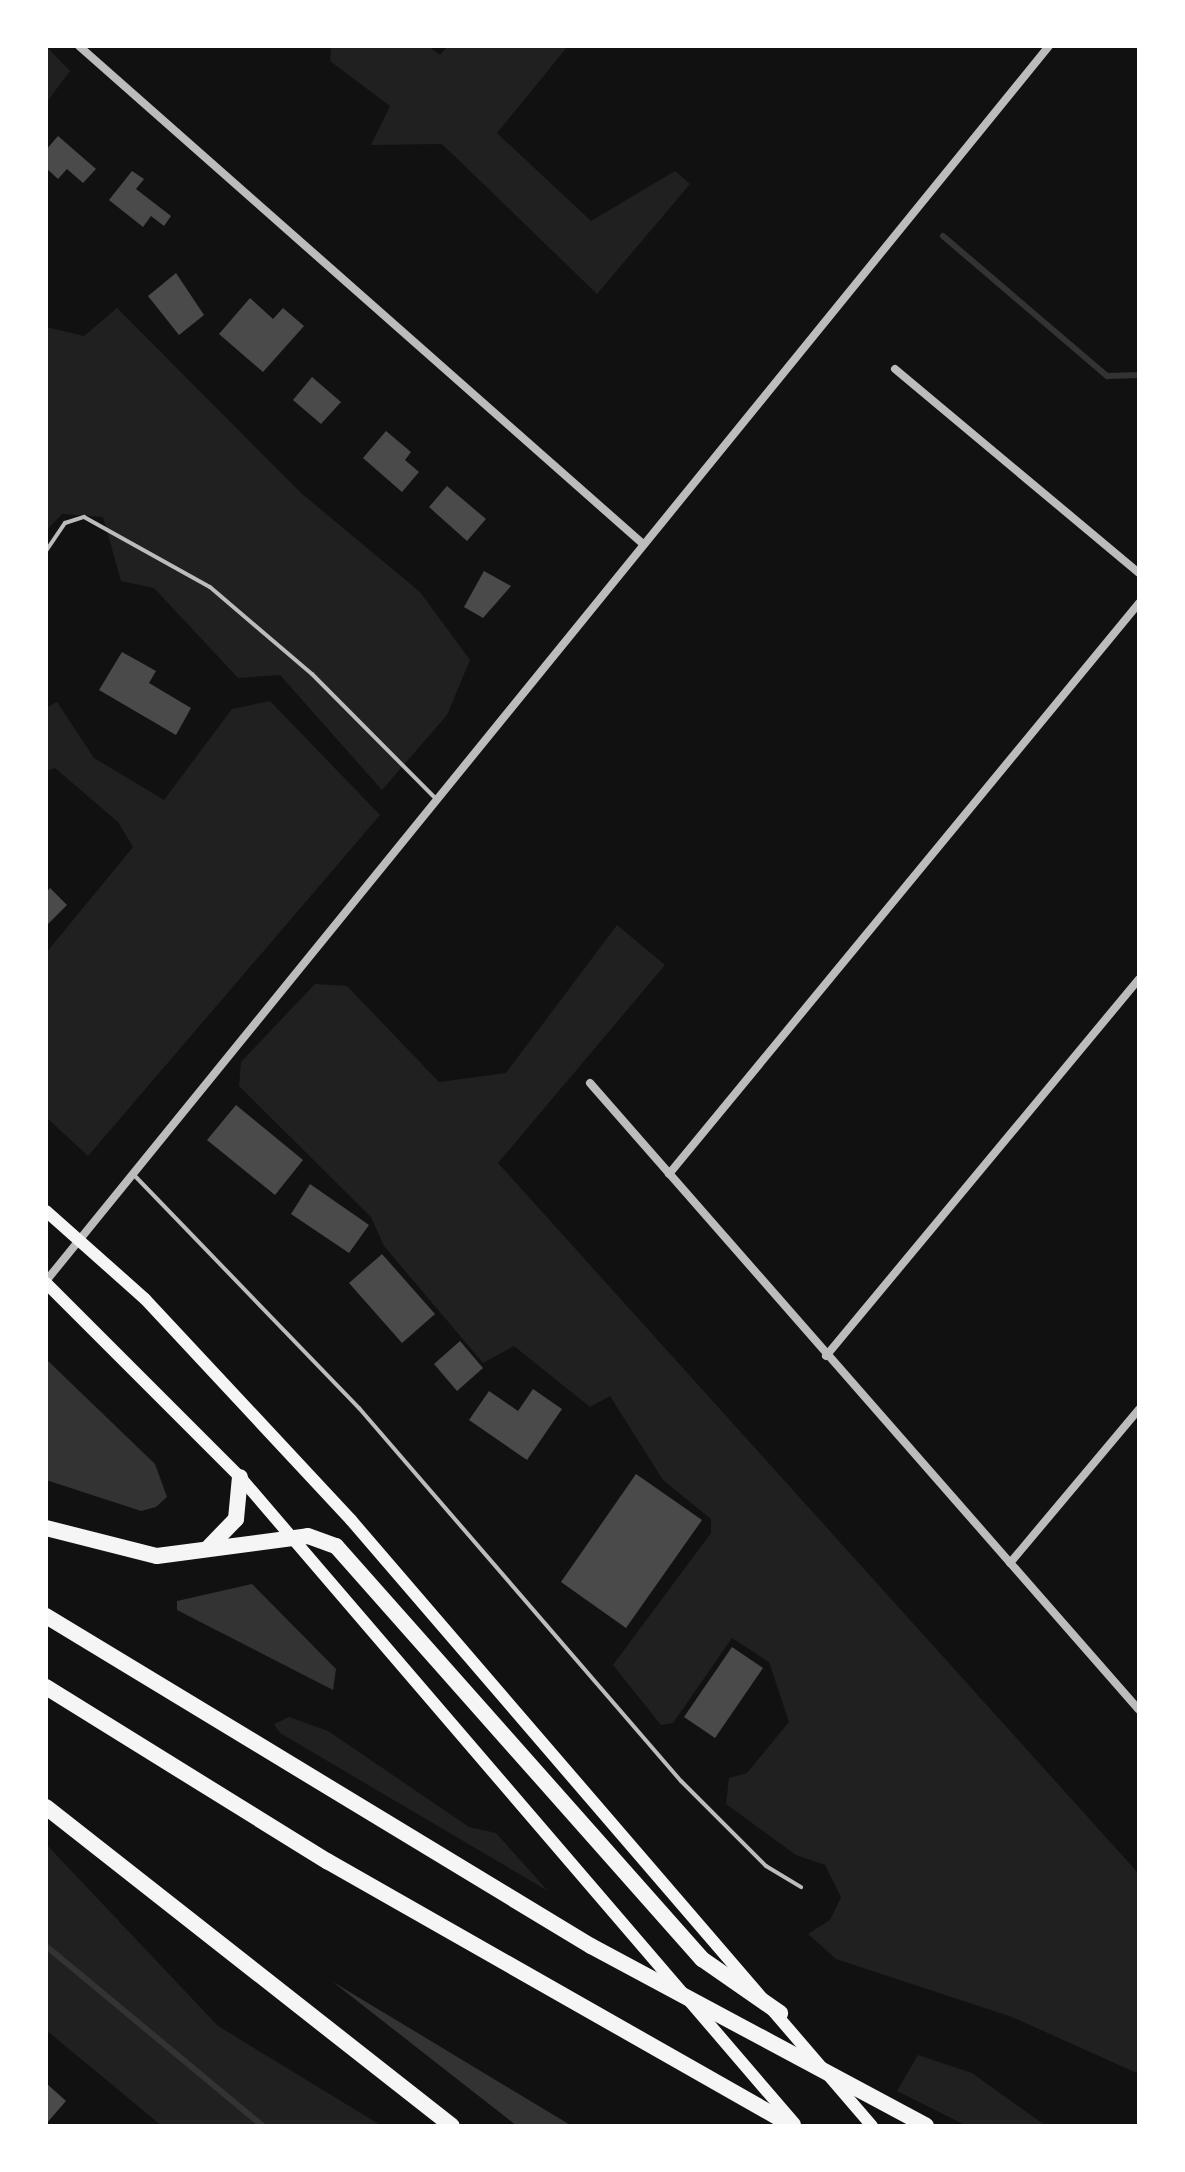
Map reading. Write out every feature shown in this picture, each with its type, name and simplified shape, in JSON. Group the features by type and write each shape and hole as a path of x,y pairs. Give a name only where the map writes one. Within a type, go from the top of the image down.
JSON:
{"highway":[{"path":"195,1554 230,1528 240,1477"},
{"path":"46,1528 116,1551 195,1554 290,1537 323,1539 352,1558 702,1959 780,2013"},
{"path":"46,1616 591,1946 926,2126"},
{"path":"46,1687 703,2079 795,2126"},
{"path":"46,1807 452,2126"}],"main road":[{"path":"46,1211 166,1321 351,1520 780,2013 872,2126"},
{"path":"46,1282 240,1477 795,2126"}],"street":[{"path":"79,46 642,543"},
{"path":"46,1282 434,797 1049,46"},
{"path":"895,369 1139,573"},
{"path":"669,1174 1139,603"},
{"path":"826,1356 1139,979"},
{"path":"590,1083 1139,1710"},
{"path":"1010,1563 1139,1409"}],"lane":[{"path":"46,551 65,523 84,517 210,587 434,797"},
{"path":"133,1174 359,1408 681,1781 766,1866 801,1887"}],"shaded area":[{"path":"46,46 70,71 46,103"},
{"path":"331,46 428,46 440,55 448,46 568,46 497,133 591,221 675,171 690,184 597,294 442,144 371,145 390,106 330,61"},
{"path":"117,308 301,493 420,592 470,660 447,715 382,790 280,675 238,678 154,588 121,581 103,517 62,514 46,531 46,327 84,336"},
{"path":"270,701 380,815 88,1156 46,1117 46,953 133,847 118,822 55,768 46,771 46,708 57,702 94,758 164,800 232,709"},
{"path":"617,925 665,965 498,1163 1139,1874 1139,2074 1012,2017 836,1959 808,1934 830,1920 841,1897 825,1865 796,1855 726,1804 729,1778 747,1773 789,1722 769,1662 732,1638 673,1723 661,1725 613,1665 711,1533 711,1519 663,1480 610,1396 590,1407 514,1346 483,1363 384,1246 371,1217 239,1086 241,1062 315,984 347,986 439,1082 506,1073"},
{"path":"46,1359 155,1464 167,1497 156,1507 141,1511 46,1480"},
{"path":"252,1584 336,1669 333,1690 177,1610 177,1601"},
{"path":"289,1717 328,1731 469,1827 496,1833 548,1891 280,1733 274,1724"},
{"path":"46,1844 218,2026 382,2126 162,2126 46,2030"},
{"path":"333,1982 572,2126 517,2126"},
{"path":"918,2055 972,2073 1046,2126 967,2126 897,2091"}],"building":[{"path":"58,136 96,169 83,183 67,169 58,179 46,168 46,150"},
{"path":"132,171 144,179 136,189 171,216 164,226 151,216 143,227 109,200"},
{"path":"176,273 204,315 179,335 148,296"},
{"path":"250,298 273,319 283,308 304,326 263,372 219,334"},
{"path":"312,377 341,402 321,424 293,400"},
{"path":"386,431 411,452 405,460 419,472 402,492 363,458"},
{"path":"447,486 486,519 467,541 429,507"},
{"path":"484,571 511,586 483,618 464,607"},
{"path":"122,652 156,671 149,683 191,708 176,735 99,690"},
{"path":"50,888 67,905 46,926 46,893"},
{"path":"236,1105 303,1160 275,1195 207,1140"},
{"path":"310,1184 369,1225 349,1253 291,1214"},
{"path":"382,1254 435,1314 402,1343 349,1283"},
{"path":"460,1341 483,1368 457,1391 434,1364"},
{"path":"533,1389 562,1409 527,1460 469,1420 489,1391 518,1411"},
{"path":"636,1474 702,1520 626,1628 561,1582"},
{"path":"732,1647 763,1668 715,1738 684,1717"},
{"path":"46,2083 66,2101 46,2124"}],"waterway":[{"path":"943,236 1107,376 1139,375"},
{"path":"46,1946 263,2126"}]}
